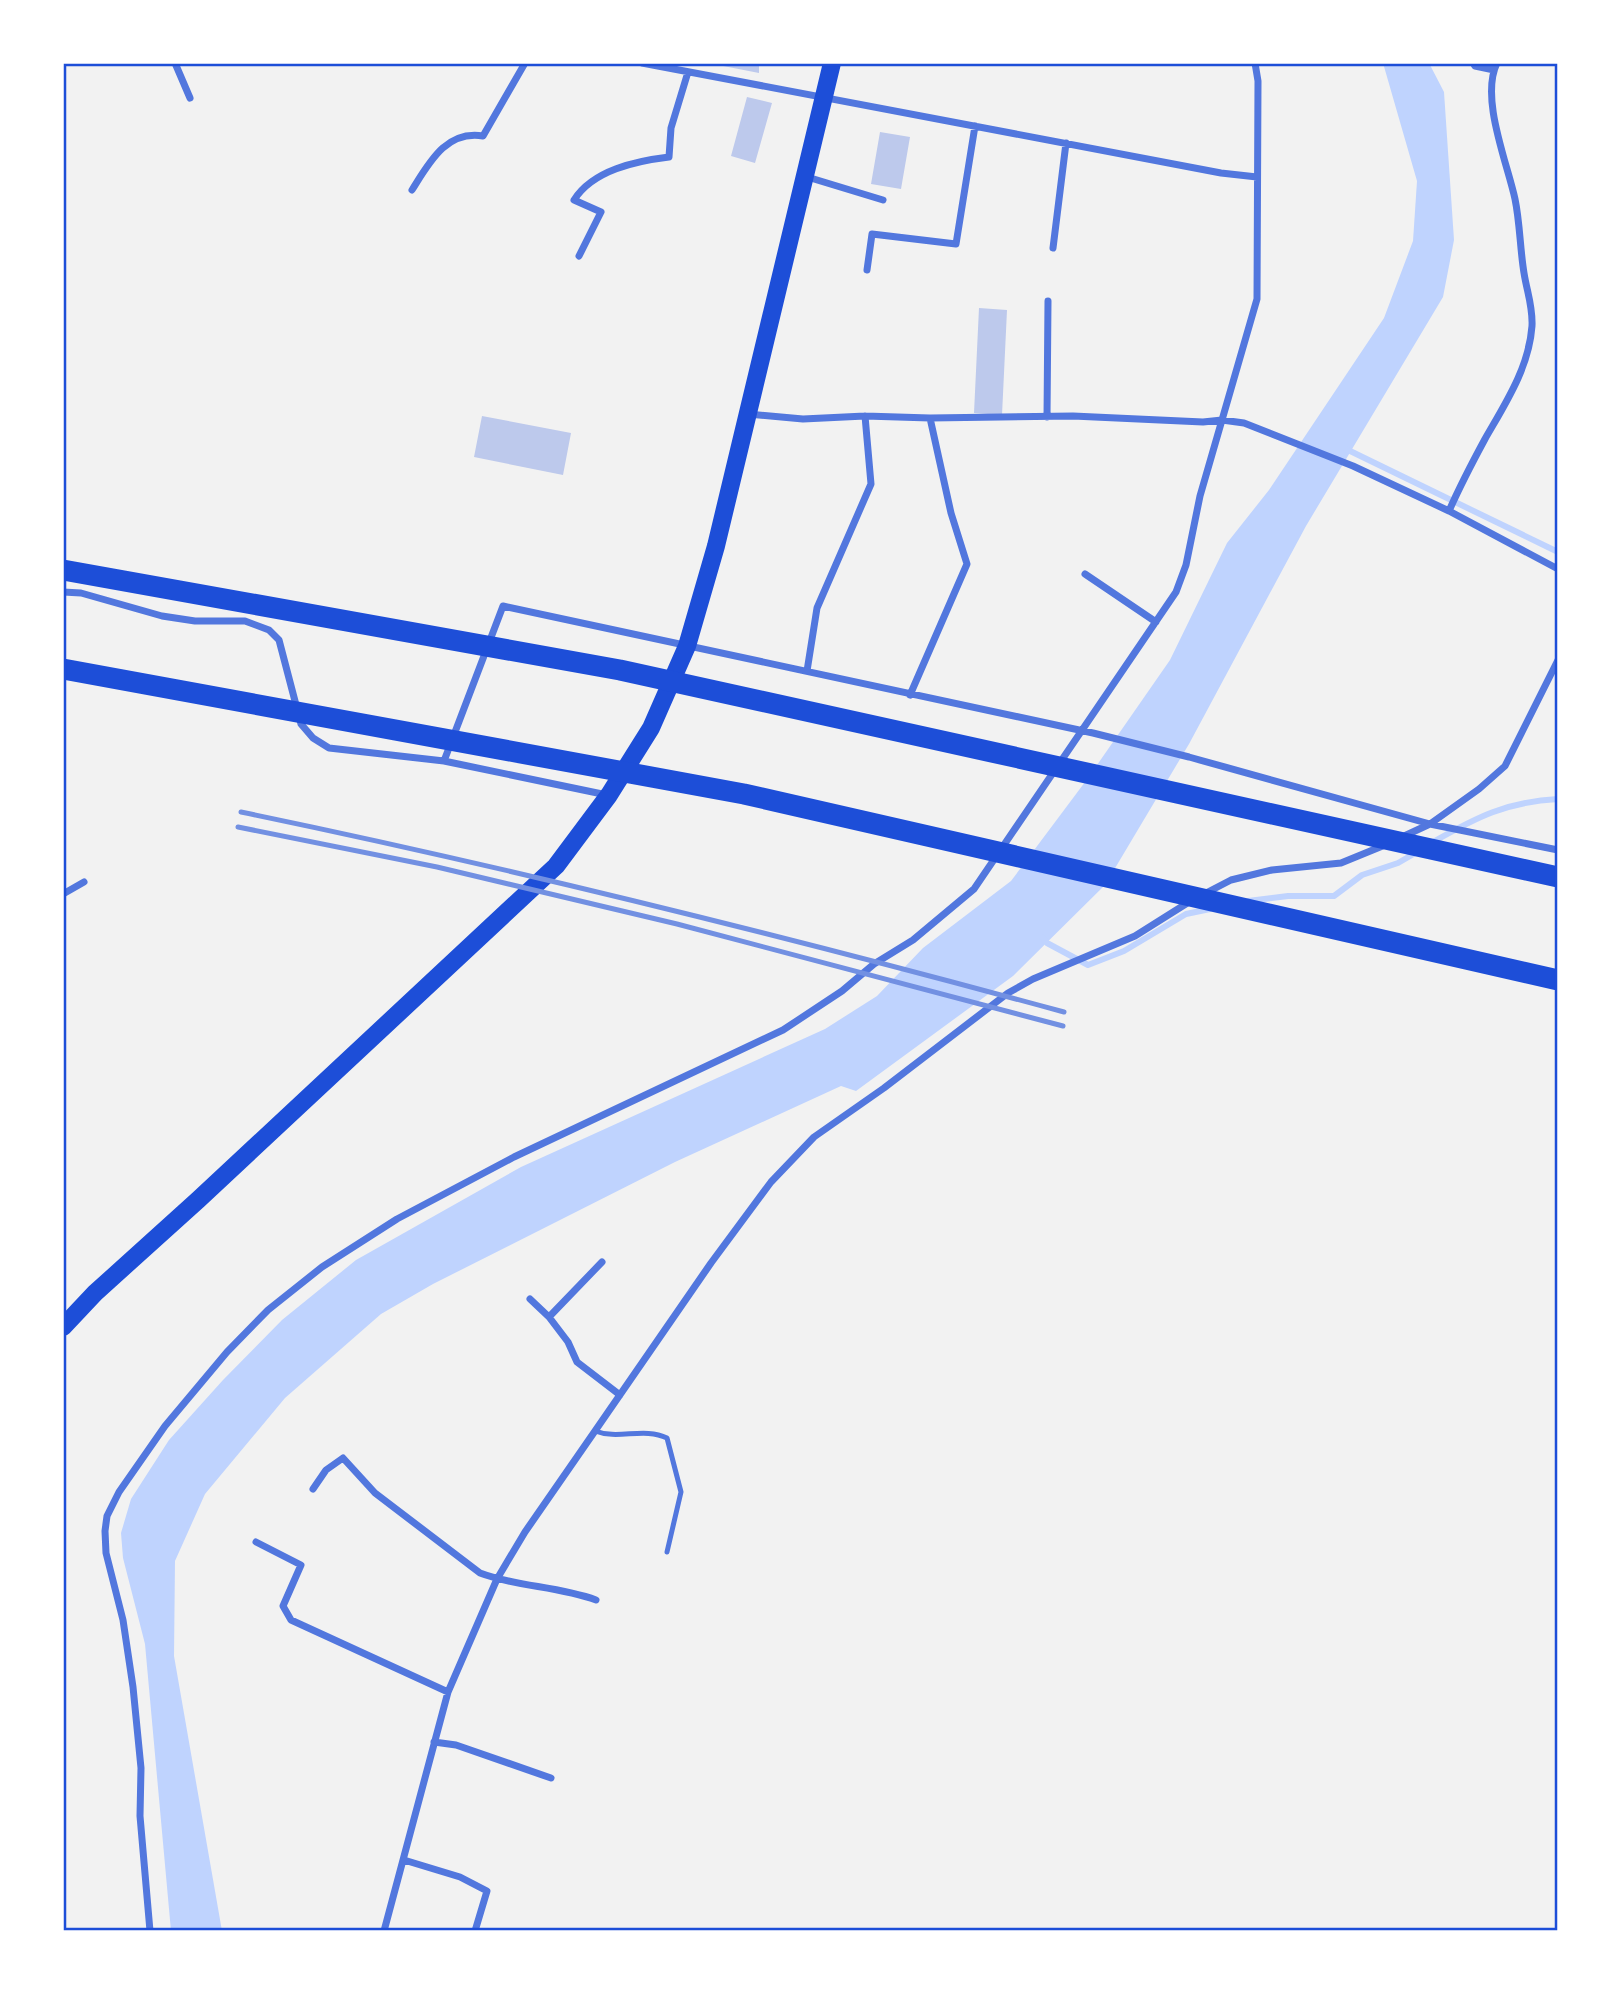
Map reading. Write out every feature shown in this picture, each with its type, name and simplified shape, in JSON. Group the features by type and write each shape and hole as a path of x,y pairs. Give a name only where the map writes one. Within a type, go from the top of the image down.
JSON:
{"highway":[{"path":"63,570 620,670 1558,877"},
{"path":"63,669 744,794 1558,980"}],"main road":[{"path":"63,1327 95,1293 556,866 609,796 651,728 687,646 716,546 832,63"}],"street":[{"path":"175,63 190,98"},
{"path":"412,190 436,152 468,133 483,135 525,63"},
{"path":"642,63 1221,173 1257,177"},
{"path":"150,1931 140,1816 141,1768 133,1687 123,1620 106,1553 107,1516 119,1492 164,1426 227,1352 268,1310 322,1267 397,1219 514,1157 783,1030 842,991 874,964 913,940 974,889 1176,592 1186,565 1200,496 1257,299 1258,81 1255,63"},
{"path":"1449,511 1465,475 1523,367 1531,329 1532,306 1524,274 1516,201 1498,132 1493,98 1496,66 1475,66 1473,63"},
{"path":"579,256 601,212 574,200 582,188 609,171 669,157 671,128 688,72"},
{"path":"867,270 872,234 956,244 975,126"},
{"path":"1053,248 1066,143"},
{"path":"803,176 883,200"},
{"path":"1046,417 1048,301"},
{"path":"747,414 803,419 865,416 1046,417 1203,422 1222,420 1244,423 1353,466 1449,511 1558,569"},
{"path":"807,671 817,608 871,485 865,416"},
{"path":"910,695 967,564 951,513 930,418"},
{"path":"1085,574 1156,622"},
{"path":"63,592 81,593 162,616 195,621 245,621 269,630 279,640 301,724 313,738 329,748 444,761 609,796"},
{"path":"444,761 503,606 1093,733 1430,824 1558,850"},
{"path":"384,1931 448,1692 497,1579 525,1532 711,1263 771,1182 814,1138 1008,993 1033,979 1135,936 1185,904 1231,880 1272,870 1341,863 1430,824 1479,789 1505,766 1558,660"},
{"path":"63,894 84,882"},
{"path":"549,1317 602,1262"},
{"path":"530,1299 549,1317 568,1342 577,1362 620,1395"},
{"path":"313,1489 326,1470 343,1458 375,1493 480,1573 497,1579 577,1593 596,1600"},
{"path":"256,1542 301,1565 283,1606 291,1620 448,1692"},
{"path":"434,1742 456,1745 551,1778"},
{"path":"404,1860 460,1877 487,1891 475,1931"}],"lane":[{"path":"595,1431 604,1435 656,1433 667,1438 681,1492 667,1552"}],"water":[{"path":"1383,63 1429,63 1444,92 1454,240 1443,297 1306,526 1189,744 1105,885 1013,976 856,1091 841,1086 675,1162 433,1284 381,1314 285,1398 205,1494 175,1561 174,1656 222,1931 171,1931 145,1644 123,1558 121,1533 131,1499 169,1440 282,1320 356,1260 521,1167 825,1029 877,996 923,948 1011,881 1088,778 1170,660 1227,543 1269,490 1384,318 1413,241 1417,181"}],"building":[{"path":"759,63 759,73 713,64"},
{"path":"747,97 772,103 755,163 731,156"},
{"path":"880,132 910,137 901,189 871,184"},
{"path":"979,308 1007,310 1002,415 974,413"},
{"path":"482,416 571,433 563,475 474,457"}],"waterway":[{"path":"1346,449 1558,552"},
{"path":"1433,842 1464,825 1507,807 1558,799"},
{"path":"1248,901 1288,896 1334,896 1362,875 1398,863 1417,852"},
{"path":"1043,938 1047,943 1088,965 1124,951 1186,914 1210,909"}],"railway":[{"path":"241,812 654,906 1064,1012"},
{"path":"238,827 437,867 677,924 1063,1026"}]}
